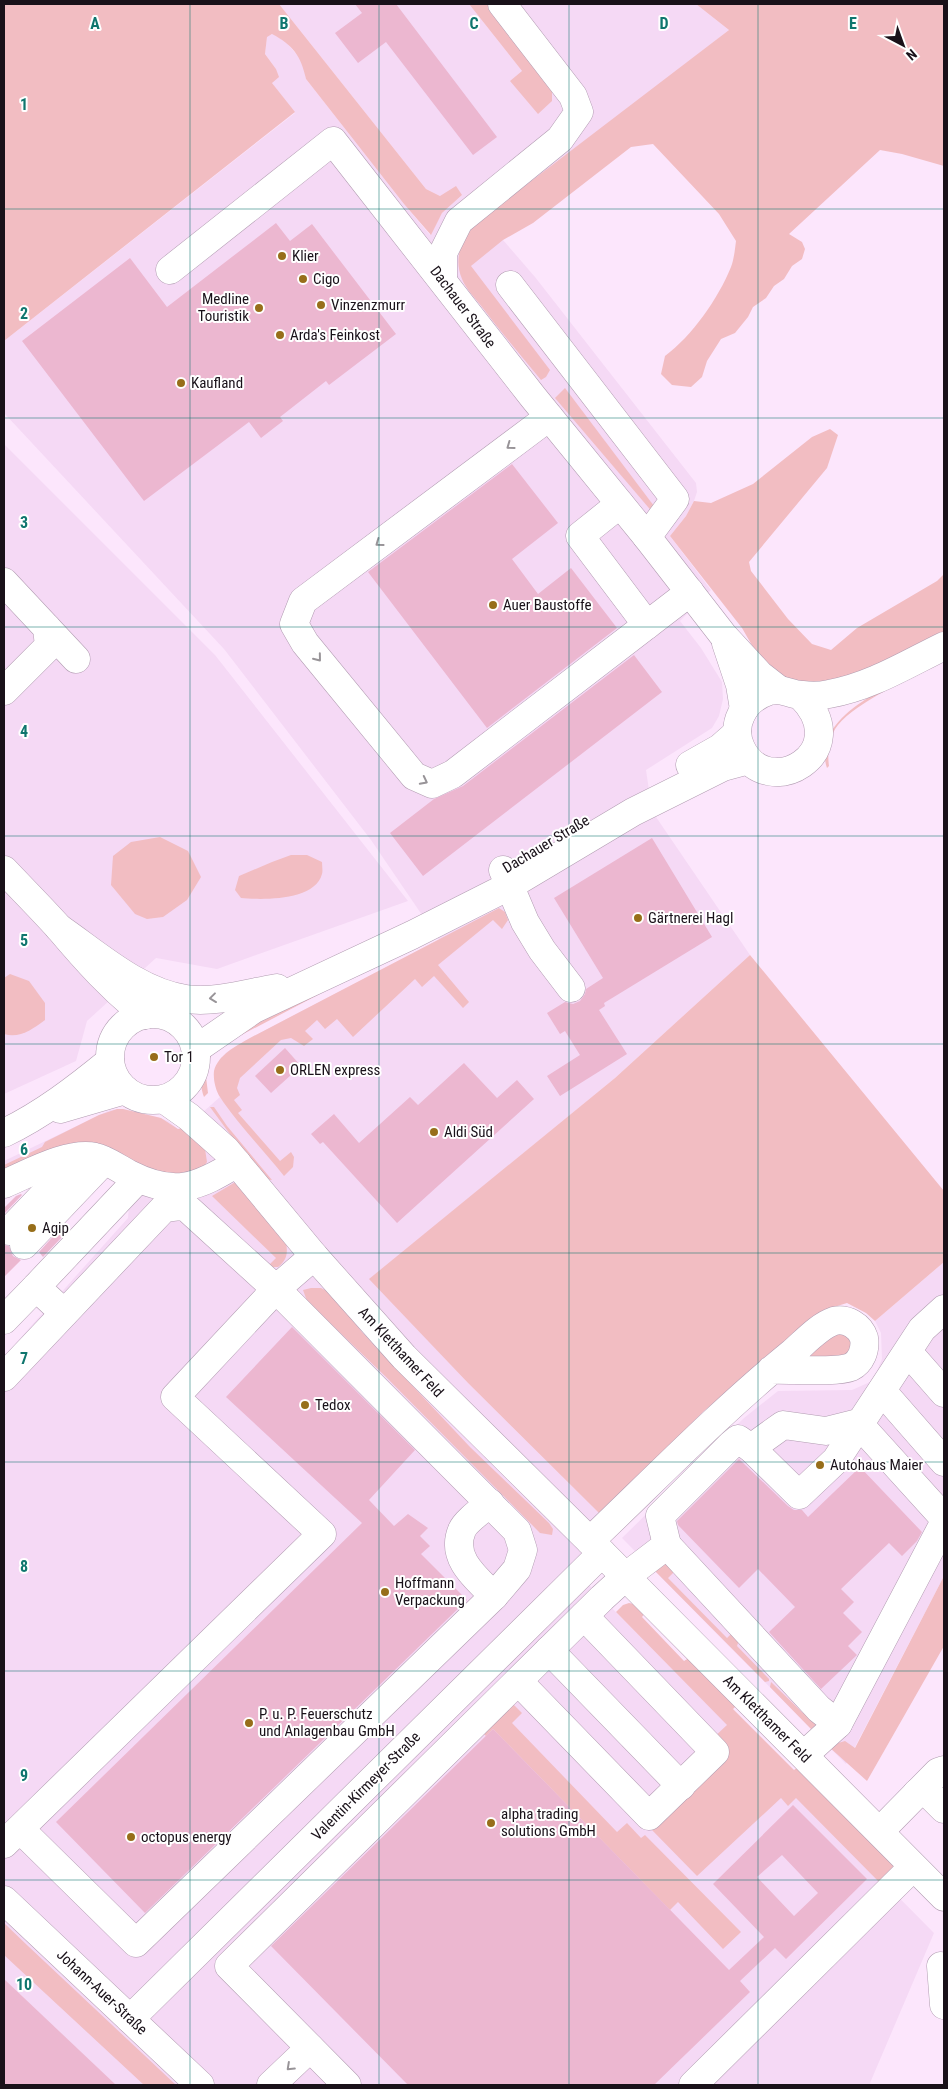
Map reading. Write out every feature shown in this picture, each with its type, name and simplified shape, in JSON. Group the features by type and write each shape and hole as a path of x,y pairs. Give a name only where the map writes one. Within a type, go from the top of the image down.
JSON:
{"street":[{"path":"443,280 443,253 459,222 560,139 579,112 573,96 502,4"},
{"name":"Dachauer Straße","path":"170,270 333,141 723,635 760,675 810,705 817,716 820,732"},
{"path":"510,285 675,499 647,538"},
{"path":"549,417 303,601 294,624 305,643 414,776 432,784 453,774 690,592"},
{"path":"620,504 580,536 647,625"},
{"path":"4,582 76,659"},
{"path":"4,691 49,646 47,628"},
{"name":"Dachauer Straße","path":"723,635 740,685 741,721 739,743 749,760 765,770 785,772 795,768 812,754 820,732 837,712 870,683"},
{"name":"Dachauer Straße","path":"506,878 603,810 715,752 741,721 758,695 789,692 828,694 870,683 944,646"},
{"name":"Dachauer Straße","path":"190,1038 356,959 411,919 506,878 723,767 749,760"},
{"path":"4,870 59,928 84,958 121,996 145,1015"},
{"path":"506,878 525,922 542,950 571,988"},
{"path":"59,928 137,982 167,995 186,999 203,999 241,994 313,981"},
{"path":"84,958 118,1032"},
{"path":"145,1015 166,1016 190,1038 196,1065 190,1081 183,1089 165,1100 144,1099 125,1090 115,1077 110,1062 112,1047 118,1032 132,1020 145,1015"},
{"path":"4,1133 33,1118 88,1080 110,1062"},
{"name":"Am Kletthamer Feld","path":"190,1081 202,1107 231,1156"},
{"path":"33,1118 125,1090"},
{"name":"Am Kletthamer Feld","path":"165,1100 189,1116 231,1156 314,1256 404,1357 944,1897"},
{"path":"5,1373 173,1197 200,1184 231,1156"},
{"path":"4,1184 63,1158 110,1167 154,1185 173,1197 180,1206 192,1212 276,1289 490,1503 517,1531 523,1550 517,1569 494,1596 136,1943 12,1837 322,1534 176,1397 276,1289 314,1256"},
{"path":"4,1320 48,1165"},
{"path":"24,1247 110,1167"},
{"path":"24,1247 110,1167"},
{"path":"24,1247 64,1313"},
{"path":"716,1420 745,1444 799,1495 836,1460 858,1423 922,1329 942,1314"},
{"path":"908,1352 944,1393"},
{"path":"596,1547 716,1420 771,1370"},
{"path":"882,1390 944,1462"},
{"path":"838,1724 819,1708 667,1545 660,1516 745,1444 783,1425 826,1431 858,1423"},
{"path":"858,1423 944,1518"},
{"path":"490,1503 462,1529 458,1549 466,1568 494,1596"},
{"path":"804,1755 838,1724 944,1523"},
{"path":"347,2085 229,1966 584,1616 625,1577 667,1545"},
{"name":"Valentin-Kirmeyer-Straße","path":"130,2019 596,1547"},
{"path":"518,1681 649,1816 681,1786 715,1752 584,1616"},
{"path":"549,1650 681,1786"},
{"path":"880,1831 942,1769"},
{"path":"917,1793 928,1792 944,1808"},
{"path":"694,2085 914,1867"},
{"name":"Johann-Auer-Straße","path":"4,1900 200,2085"},
{"path":"941,1966 944,2005"},
{"path":"270,2085 310,2048"}],"shaded area":[{"path":"4,4 279,4 426,189 440,196 456,186 462,195 442,213 431,235 404,204 306,79 302,64 295,52 285,42 272,34 267,37 265,54 276,69 279,77 272,83 295,112 4,341"},
{"path":"279,4 469,4 522,71 552,90 487,4 696,4 729,30 655,88 492,243 503,240 535,277 696,483 697,492 694,501 686,516 670,536 711,590 680,621 701,648 722,682 723,699 719,716 712,728 646,770 650,797 656,817 750,955 615,1078 370,1279 468,1383 600,1514 587,1583 934,1933 870,2083 871,2085 4,2085 4,1352 6,1354 128,1218 132,1168 4,1172 4,1161 110,1110 123,1109 168,1121 178,1129 186,1127 220,1097 214,1079 214,1072 220,1059 227,1052 250,1038 439,940 371,840 224,649 4,413 4,341 295,113 272,83 276,69 265,54 267,36 273,34 286,42 303,62 306,79 430,235 442,213 462,195 440,196 426,189"},
{"path":"469,4 487,4 552,90 552,101 538,114 510,81 522,71"},
{"path":"696,4 944,4 944,166 880,150 789,234 802,242 805,249 802,259 792,266 784,279 774,286 766,298 753,307 748,317 735,333 721,339 707,361 702,377 691,387 672,385 661,374 665,356 685,338 712,304 731,267 736,241 719,214 653,144 631,147 533,223 503,240 471,266 550,370 546,377 541,380 466,286 459,270 458,262 461,246 469,232 480,220 729,30"},
{"path":"565,388 657,510 654,514 555,398"},
{"path":"830,429 838,435 827,468 749,562 751,571 788,619 812,644 831,650 857,628 937,581 944,574 944,632 873,669 820,687 780,677 765,668 742,628 670,536 686,516 694,501 711,503 753,484 812,437"},
{"path":"4,444 215,655 408,901 217,969 156,958 87,1021 76,1061 4,1094"},
{"path":"944,660 872,698 847,716 835,729 831,739 828,756 829,766 827,768 825,748 832,730 846,714 864,700"},
{"path":"160,837 188,851 201,877 187,900 163,917 147,919 135,914 111,885 113,856 131,842"},
{"path":"291,855 307,855 322,862 322,874 317,883 309,889 287,897 262,899 241,898 235,890 239,876"},
{"path":"499,908 505,912 508,920 502,929 493,920 438,965 469,1002 463,1008 434,976 422,987 415,979 353,1037 337,1019 325,1029 317,1020 305,1031 313,1039 304,1046 291,1038 281,1040 240,1078 237,1088 240,1095 234,1100 242,1110 238,1113 280,1161 291,1152 294,1157 293,1167 284,1176 234,1117 219,1095 215,1085 214,1071 219,1060 250,1038"},
{"path":"396,954 230,1041 254,1024"},
{"path":"750,955 944,1191 944,1262 875,1321 866,1313 847,1303 824,1310 704,1411 600,1514 468,1383 369,1279 615,1078"},
{"path":"10,974 29,981 45,1003 45,1020 31,1030 15,1035 4,1034 4,978"},
{"path":"212,1054 205,1069 208,1093 204,1097 201,1085 202,1068 207,1058"},
{"path":"210,1107 214,1107 227,1126 272,1180 263,1179"},
{"path":"117,1109 161,1118 178,1129 186,1127 205,1149 207,1162 203,1168 181,1176 4,1172 4,1165 42,1147 45,1142 99,1115"},
{"path":"237,1181 286,1242 286,1256 278,1267 267,1267 276,1258 212,1196"},
{"name":"Autohaus Maier","path":"944,1262 944,1576 846,1764 622,1538 744,1418 778,1391 852,1390 870,1382 882,1359 881,1333 875,1321"},
{"path":"321,1288 331,1293 362,1332 470,1447 549,1523 553,1529 552,1535 540,1533 385,1376 307,1301 303,1290"},
{"path":"840,1332 852,1340 851,1354 810,1361 807,1352"},
{"path":"663,1564 678,1568 668,1578 727,1638 737,1628 739,1640 737,1646 769,1681 765,1682 655,1571"},
{"path":"944,1576 944,1646 867,1781 828,1746 845,1741 855,1748"},
{"path":"634,1604 645,1613 642,1617 684,1661 689,1658 736,1706 733,1709 794,1770 798,1767 896,1865 882,1885 796,1798 788,1806 781,1798 697,1876 651,1829 728,1756 712,1739 727,1725 616,1612 623,1605"},
{"path":"771,1682 803,1713 810,1714 816,1725 811,1729 770,1687"},
{"path":"508,1699 522,1713 512,1723 617,1832 627,1823 641,1838 645,1835 741,1932 723,1949 678,1902 670,1910 493,1729 486,1736 479,1729"},
{"path":"4,1923 176,2085 144,2085 4,1955"}],"building":[{"path":"355,4 396,4 497,137 473,155 386,42 358,63 335,33 362,13"},
{"path":"276,223 290,241 312,224 396,334 329,385 326,381 280,417 283,421 261,438 249,422 144,501 22,341 130,258 167,307"},
{"path":"512,464 558,523 512,559 538,594 571,568 617,628 487,728 368,572"},
{"path":"634,655 662,692 423,876 390,833 434,799 463,786"},
{"path":"652,838 712,937 604,1003 605,1006 599,1010 627,1054 560,1096 547,1076 580,1055 565,1031 560,1034 547,1013 565,1002 573,1004 580,1001 586,989 603,978 554,898"},
{"path":"285,1048 301,1066 271,1093 255,1076"},
{"name":"Aldi Süd","path":"464,1063 497,1098 517,1080 534,1099 397,1223 323,1142 320,1144 311,1134 334,1114 359,1143 410,1097 418,1105"},
{"path":"21,1194 4,1214 4,1208 16,1196"},
{"path":"58,1231 63,1236 43,1257 39,1252"},
{"path":"4,1245 9,1246 13,1256 21,1260 4,1277"},
{"path":"292,1327 415,1450 369,1500 394,1526 408,1514 428,1528 420,1536 430,1546 421,1554 467,1600 145,1913 56,1822 362,1523 226,1397"},
{"path":"739,1459 788,1506 794,1510 802,1510 808,1517 860,1467 922,1532 917,1541 902,1556 889,1543 841,1589 854,1602 843,1613 862,1632 848,1646 857,1655 821,1689 769,1632 795,1607 758,1569 739,1588 678,1525 677,1521"},
{"name":"alpha trading solutions GmbH","path":"493,1729 729,1970 764,1937 713,1884 793,1805 867,1879 786,1959 775,1948 740,1981 750,1992 654,2085 408,2085 271,1946","holes":["782,1855 818,1893 794,1916 757,1877"]},
{"path":"4,1979 116,2085 4,2085"}],"place":[{"name":"Klier","path":"282,256"},
{"name":"Cigo","path":"303,279"},
{"name":"Vinzenzmurr","path":"321,305"},
{"name":"Medline Touristik","path":"259,308"},
{"name":"Arda's Feinkost","path":"280,335"},
{"name":"Kaufland","path":"181,383"},
{"name":"Auer Baustoffe","path":"493,605"},
{"name":"Gärtnerei Hagl","path":"638,918"},
{"name":"Tor 1","path":"154,1057"},
{"name":"ORLEN express","path":"280,1070"},
{"name":"Aldi Süd","path":"434,1132"},
{"name":"Agip","path":"32,1228"},
{"name":"Tedox","path":"305,1405"},
{"name":"Autohaus Maier","path":"820,1465"},
{"name":"Hoffmann Verpackung","path":"385,1592"},
{"name":"P. u. P. Feuerschutz und Anlagenbau GmbH","path":"249,1723"},
{"name":"alpha trading solutions GmbH","path":"491,1823"},
{"name":"octopus energy","path":"131,1837"}]}
